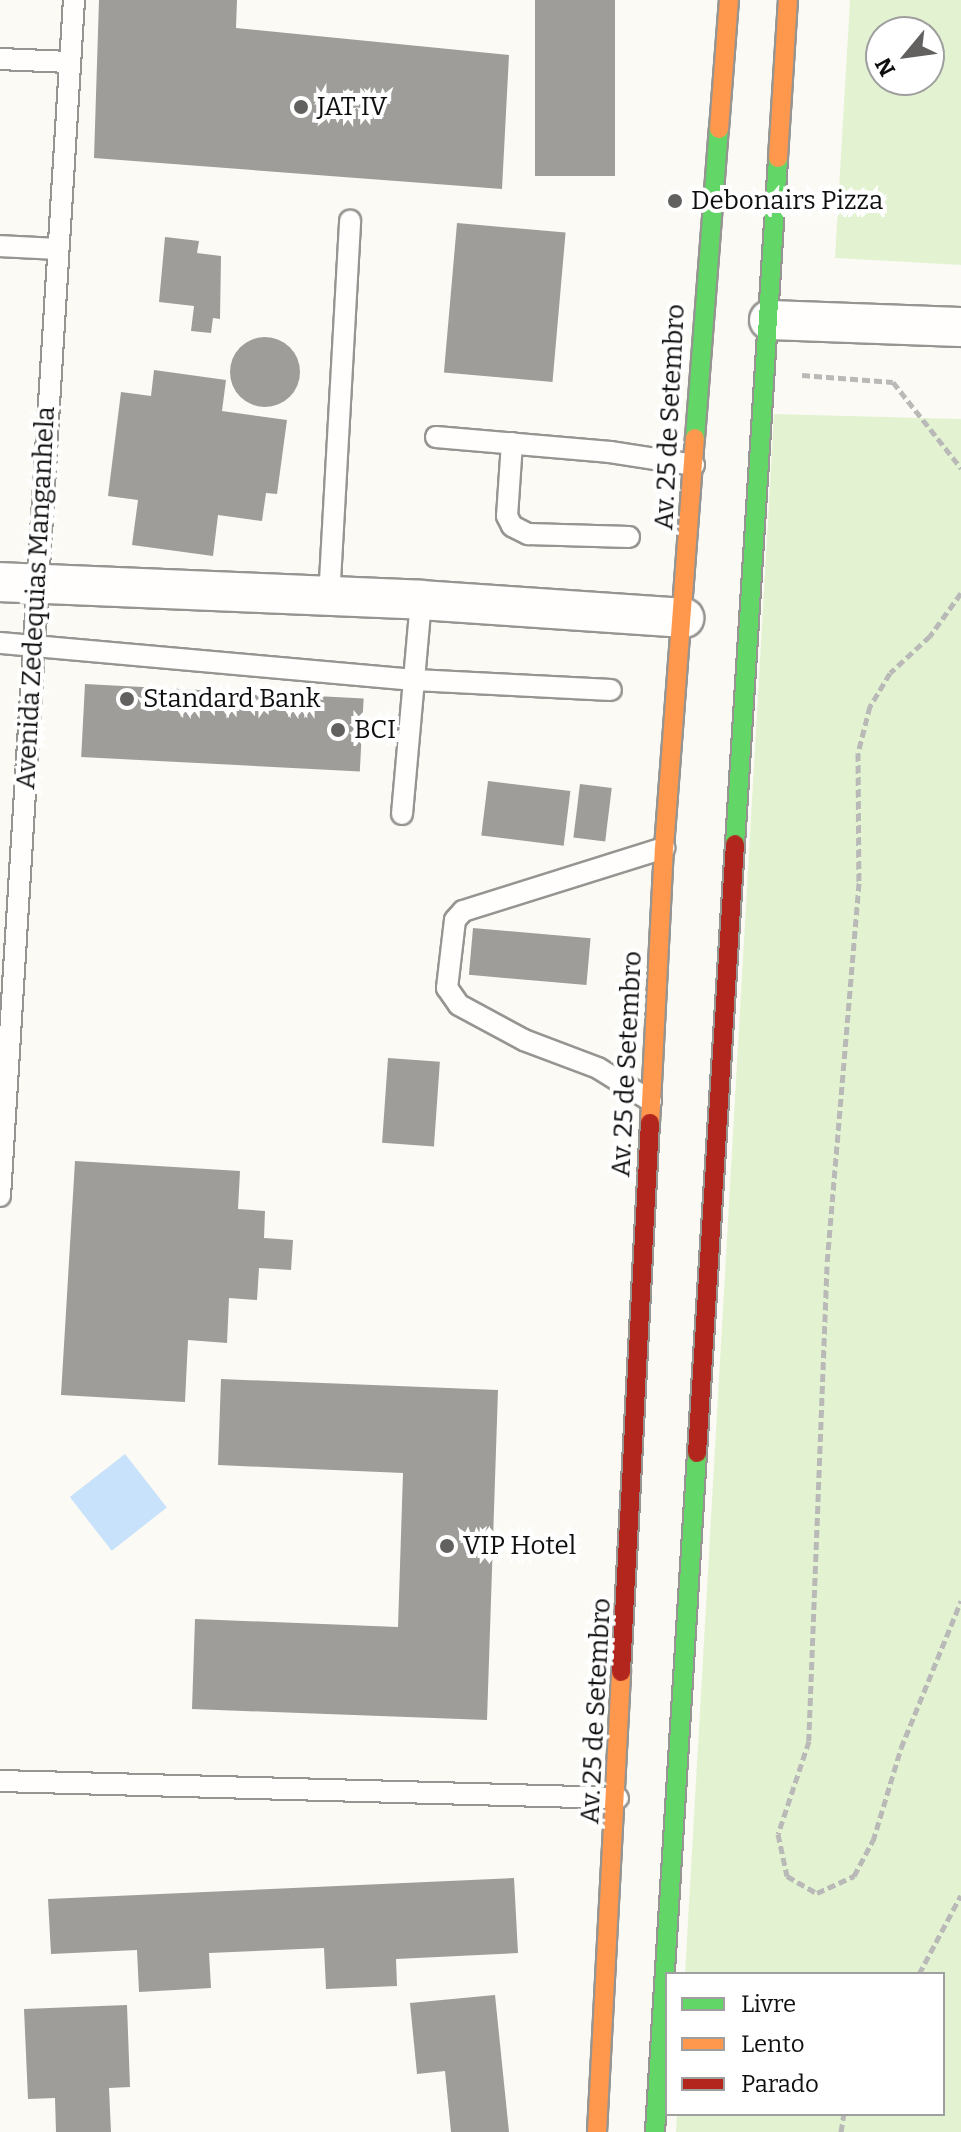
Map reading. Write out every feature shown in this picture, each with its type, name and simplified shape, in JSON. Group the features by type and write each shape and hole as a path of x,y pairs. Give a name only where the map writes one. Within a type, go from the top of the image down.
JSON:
{"main road":[{"name":"Av. 25 de Setembro","path":"597,2132 618,1798 664,848 729,0"},
{"path":"655,2132 788,0"}],"street":[{"path":"769,320 961,327"},
{"path":"17,583 329,599 421,600 684,618"}],"lane":[{"name":"Avenida Zedequias Manganhela","path":"0,1196 33,646 17,583 58,249 74,0"},
{"path":"0,59 70,62"},
{"path":"329,599 350,221"},
{"path":"0,246 58,249"},
{"path":"436,437 694,465"},
{"path":"512,443 507,516 512,526 528,534 629,537"},
{"path":"402,814 421,600"},
{"path":"0,643 415,680 611,690"},
{"path":"651,1101 598,1068 524,1040 459,1005 447,988 455,920 463,911 664,848"},
{"path":"0,1781 618,1798"}],"path":[{"path":"765,372 893,382 961,468"},
{"path":"961,593 930,636 883,684 870,706 858,753 859,883 827,1266 809,1741 778,1834 787,1876 817,1893 854,1876 873,1841 901,1748 961,1601"},
{"path":"920,1972 961,1895"}],"green space":[{"path":"850,0 961,0 961,265 835,258"},
{"path":"774,414 961,419 961,2132 676,2132 677,2116 945,2116 945,1972 685,1972"}],"water":[{"path":"125,1454 167,1508 112,1551 70,1497"}],"building":[{"name":"JAT IV","path":"99,0 237,0 236,28 509,55 502,189 94,158"},
{"path":"535,0 615,0 615,176 535,176"},
{"path":"457,223 566,232 553,382 444,372"},
{"path":"165,237 199,241 197,253 221,256 220,319 213,318 211,333 191,331 194,306 159,302"},
{"path":"265,337 290,347 300,372 290,397 265,407 240,397 230,372 240,347"},
{"path":"154,370 226,380 222,411 287,420 277,494 266,493 262,521 218,515 213,556 132,545 138,500 108,496 121,392 151,396"},
{"path":"85,684 364,699 360,772 81,757"},
{"path":"488,781 570,791 564,846 481,836"},
{"path":"580,784 612,788 605,841 573,838"},
{"path":"473,928 591,938 586,985 469,975"},
{"path":"388,1058 440,1062 434,1146 382,1143"},
{"path":"75,1161 240,1171 238,1209 265,1211 264,1238 293,1240 291,1270 259,1268 257,1300 229,1298 227,1343 188,1340 185,1402 61,1395"},
{"name":"VIP Hotel","path":"221,1379 498,1390 487,1720 192,1709 195,1619 398,1627 403,1473 218,1465"},
{"path":"514,1878 518,1953 396,1959 397,1986 326,1989 324,1948 209,1953 211,1988 139,1992 137,1950 51,1954 48,1899"},
{"path":"495,1995 509,2132 451,2132 445,2071 417,2074 410,2003"},
{"path":"127,2005 130,2087 109,2088 111,2132 56,2132 55,2098 28,2099 24,2009"}],"traffic: fast":[{"path":"695,438 719,129"},
{"path":"735,844 778,158"},
{"path":"655,2132 697,1453"}],"traffic: slow":[{"path":"719,129 729,0"},
{"path":"778,158 788,0"},
{"path":"650,1123 664,848 695,438"},
{"path":"597,2132 621,1672"}],"traffic: jam":[{"path":"697,1453 735,844"},
{"path":"621,1672 650,1123"}],"place":[{"name":"JAT IV","path":"301,107"},
{"name":"Debonairs Pizza","path":"675,201"},
{"name":"Standard Bank","path":"127,699"},
{"name":"BCI","path":"338,730"},
{"name":"VIP Hotel","path":"447,1546"}]}
